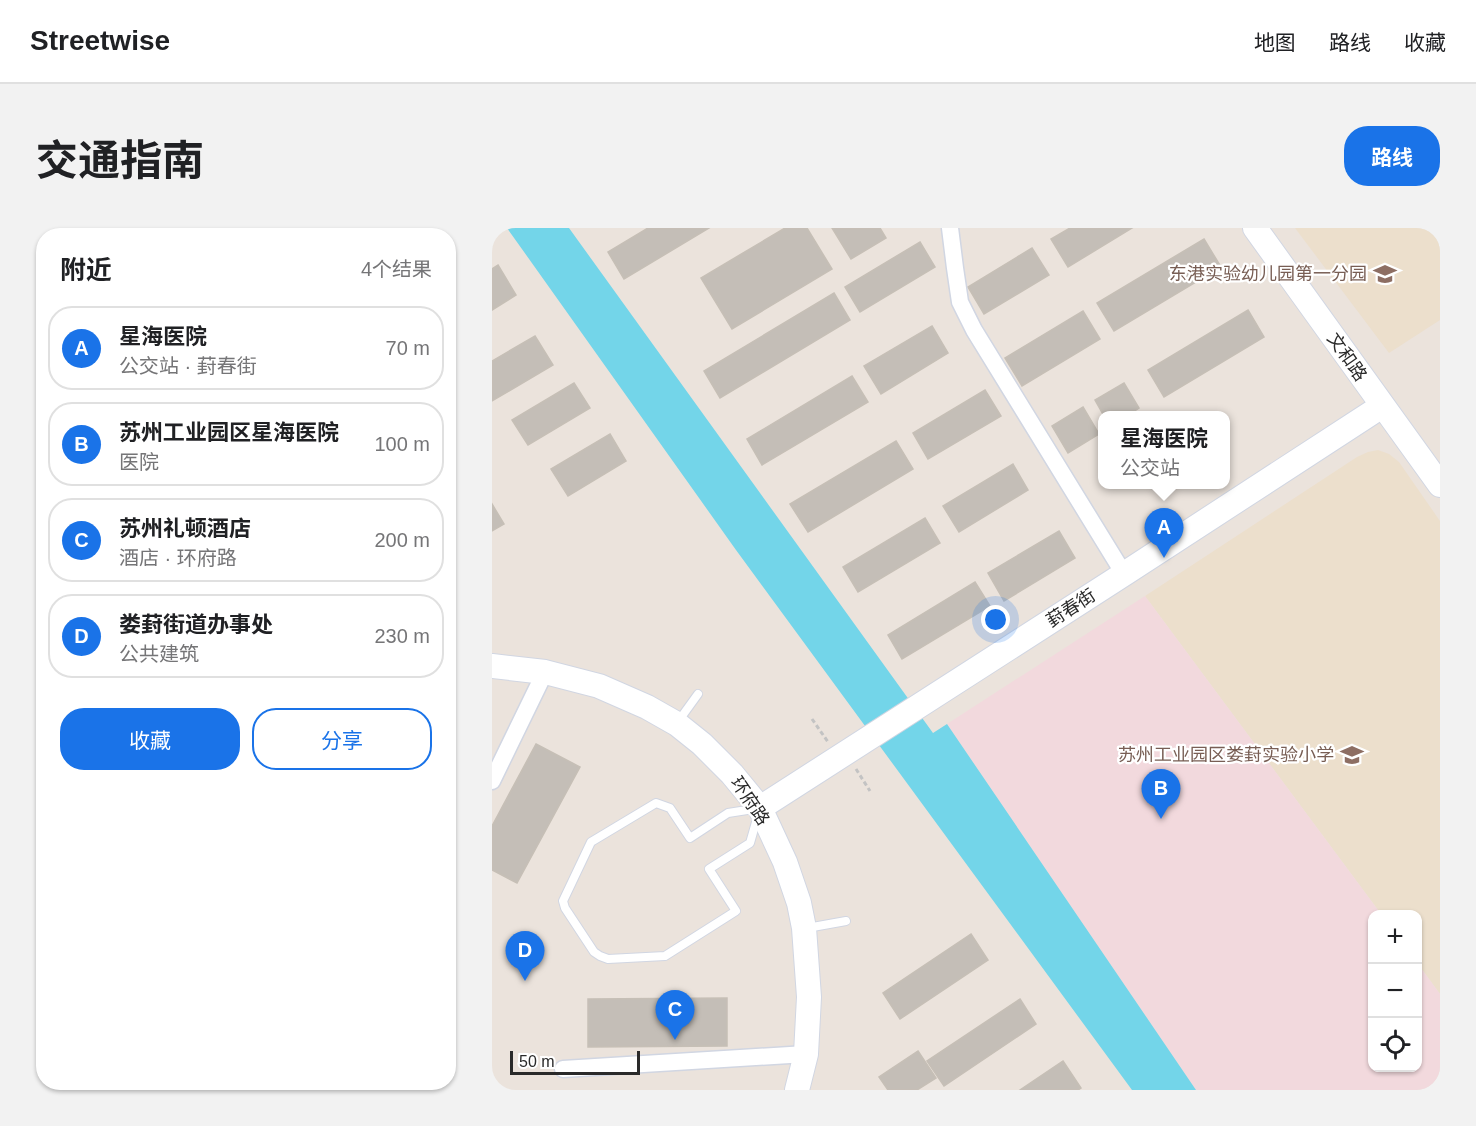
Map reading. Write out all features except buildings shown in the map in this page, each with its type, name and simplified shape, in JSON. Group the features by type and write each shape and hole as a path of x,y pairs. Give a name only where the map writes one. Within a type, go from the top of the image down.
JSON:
{"street":[{"path":"950,228 960,302 974,330 1124,574"},
{"name":"文和路","path":"1255,228 1440,485"},
{"name":"葑春街","path":"760,808 1382,406"},
{"name":"环府路","path":"492,666 545,672 599,686 647,707 677,724 702,744 732,774 760,808 785,862 799,903 804,928 809,997 806,1054 797,1090"},
{"path":"492,781 545,672"},
{"path":"563,1069 806,1054"}],"lane":[{"path":"677,724 698,694"},
{"path":"656,803 670,808 690,838 728,813 760,808 750,843 710,869 736,911 665,956 608,959 594,952 565,908 563,901 591,842 656,803"},
{"path":"804,928 846,921"}],"path":[{"path":"812,719 870,791"}],"shaded area":[{"name":"东港实验幼儿园第一分园","path":"1295,228 1440,228 1440,320 1389,353"},
{"name":"苏州工业园区娄葑实验小学","path":"1378,450 1389,454 1399,462 1440,521 1440,994 1422,969 1422,910 1378,910 1145,596 1368,452"},
{"path":"1145,596 1378,910 1368,910 1368,1072 1422,1072 1422,969 1440,994 1440,1090 1196,1090 947,724"}],"water":[{"path":"507,228 569,228 933,733 947,724 1196,1090 1132,1090 736,550"}],"place":[{"name":"东港实验幼儿园第一分园","path":"1385,274"},
{"name":"星海医院","path":"1164,558"},
{"name":"苏州工业园区娄葑实验小学","path":"1352,755"},
{"name":"苏州工业园区星海医院","path":"1161,819"},
{"name":"娄葑街道办事处","path":"525,981"},
{"name":"苏州礼顿酒店","path":"675,1040"}]}
